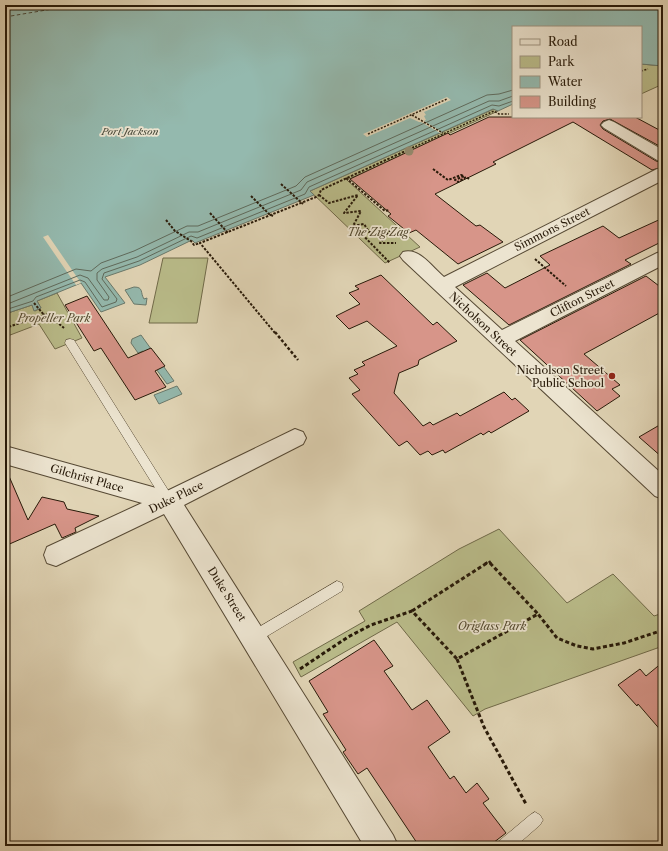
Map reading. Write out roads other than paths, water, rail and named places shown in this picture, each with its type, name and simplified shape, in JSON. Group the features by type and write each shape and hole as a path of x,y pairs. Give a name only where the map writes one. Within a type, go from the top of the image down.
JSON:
{"street":[{"path":"609,125 663,156"},
{"name":"Simmons Street","path":"442,286 663,173"},
{"name":"Nicholson Street","path":"405,249 500,340 663,489"},
{"name":"Clifton Street","path":"500,340 663,257"},
{"name":"Duke Place","path":"56,555 295,438"},
{"name":"Gilchrist Place","path":"5,455 169,501"},
{"name":"Duke Street","path":"169,501 382,846"}],"lane":[{"name":"Duke Street","path":"70,343 169,501"},
{"path":"254,637 337,587"},
{"path":"504,846 535,820"}],"water":[{"name":"Port Jackson","path":"5,5 663,5 663,66 642,64 642,26 512,26 512,104 498,111 493,109 310,191 314,195 195,243 192,240 140,265 105,277 125,303 101,312 81,283 37,301 41,308 34,311 32,305 5,314"},
{"path":"134,287 141,289 144,299 147,298 146,305 134,304 125,290"},
{"path":"141,335 174,381 167,384 143,351 138,353 131,343 132,339"},
{"path":"177,386 182,394 159,404 154,395"}],"place":[{"name":"Nicholson Street Public School","path":"612,376"}],"park label":[{"name":"The Zig Zag","path":"378,232"},
{"name":"Propeller Park","path":"54,318"},
{"name":"Origlass Park","path":"492,626"}]}
